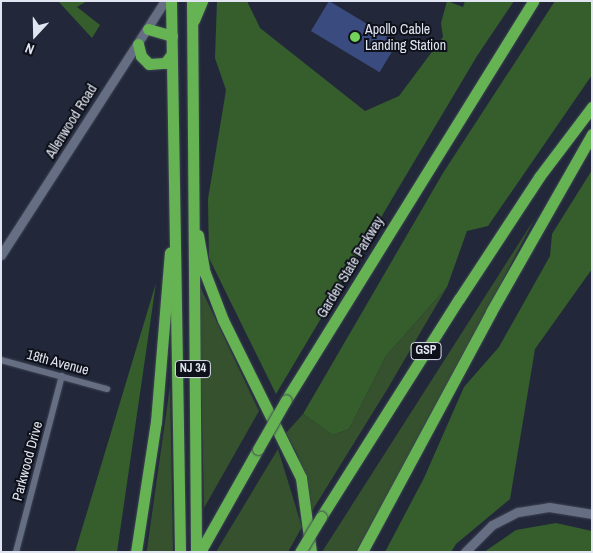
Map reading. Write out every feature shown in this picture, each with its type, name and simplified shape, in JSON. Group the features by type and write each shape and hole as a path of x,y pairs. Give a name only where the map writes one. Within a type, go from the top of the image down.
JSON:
{"highway":[{"path":"136,552 154,431 174,214 171,1"},
{"name":"NJ 34","path":"192,1 198,552"},
{"path":"192,24 202,1"},
{"name":"Garden State Parkway","path":"198,552 286,400 533,1"},
{"path":"148,29 172,36"},
{"path":"138,44 140,56 149,64 164,63 171,55"},
{"name":"GSP","path":"300,552 539,177 592,108"},
{"path":"362,552 492,312 592,134"},
{"path":"193,186 205,273 234,343 293,459 304,491 312,552"},
{"name":"NJ 34","path":"174,214 180,552"}],"street":[{"name":"Allenwood Road","path":"1,255 165,1"},
{"name":"18th Avenue","path":"1,360 107,388"},
{"name":"Parkwood Drive","path":"16,552 62,376"},
{"path":"465,552 492,525 518,512 549,508 592,514"}],"green space":[{"path":"58,1 87,1 77,7 100,25 92,38"},
{"path":"217,1 247,1 260,28 365,111 399,96 443,37 441,23 447,1 463,7 465,1 514,1 477,56 276,394 209,258 208,199 226,90 215,58"},
{"path":"555,1 592,1 592,75 488,226 467,231 447,287 386,356 349,429 333,435 303,414 443,173"},
{"path":"592,170 592,269 535,349 510,499 456,544 451,552 385,552 424,478 464,387 499,347 550,256 552,234"},
{"path":"535,218 361,552 322,552"},
{"path":"156,283 117,552 75,552"},
{"path":"199,284 259,411 204,508"},
{"path":"447,287 388,388 312,511 298,456 286,433 303,414 333,435 349,429 386,356"},
{"path":"170,386 173,552 146,552 147,549"},
{"path":"278,449 302,527 288,552 216,552"},
{"path":"556,523 592,531 592,552 484,552 516,530"}],"building":[{"name":"Apollo Cable Landing Station","path":"329,1 398,42 380,72 311,31"}],"place":[{"name":"Apollo Cable Landing Station","path":"355,37"}]}
